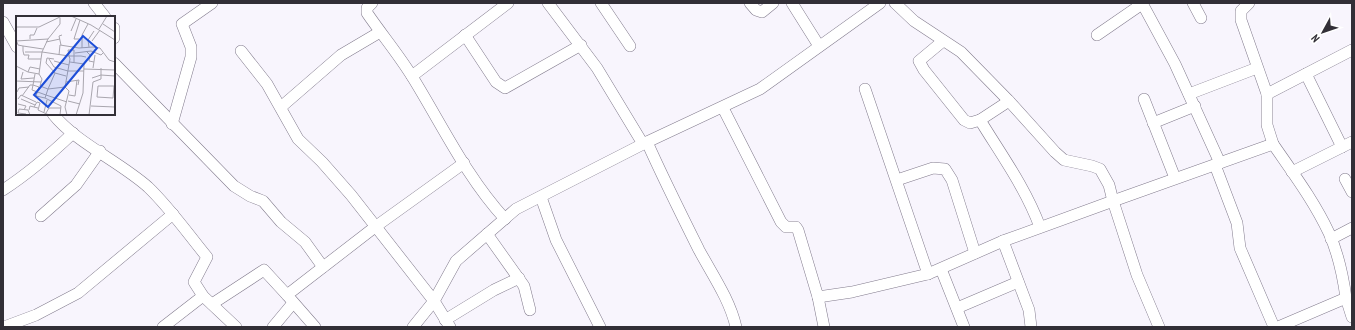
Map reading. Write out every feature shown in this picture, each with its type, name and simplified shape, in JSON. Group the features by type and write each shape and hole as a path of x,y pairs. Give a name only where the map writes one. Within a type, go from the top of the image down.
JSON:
{"street":[{"path":"94,3 104,16"},
{"path":"172,124 191,57 191,47 182,24 212,3"},
{"path":"372,3 366,10 412,76 464,163 492,204 505,219"},
{"path":"412,76 508,3"},
{"path":"548,3 597,68 645,143 721,292 734,319 736,327"},
{"path":"601,3 630,46"},
{"path":"750,3 756,10 762,12 773,3"},
{"path":"792,3 819,46"},
{"path":"413,327 434,301 456,261 516,209 645,143 723,108 760,89 880,3"},
{"path":"894,3 914,21 942,41 961,52 1064,160 1100,169 1109,185 1137,274 1159,327"},
{"path":"1193,3 1201,18"},
{"path":"1249,3 1243,8 1240,16 1267,94 1267,125 1273,144 1309,197 1331,239 1343,274 1346,298 1352,317"},
{"path":"1096,35 1142,4 1175,64 1195,106 1218,164 1237,223 1240,248 1274,327"},
{"path":"3,22 16,45"},
{"path":"281,107 341,55 380,32"},
{"path":"465,35 496,82 505,88 581,45"},
{"path":"942,41 920,59 921,65 964,120 970,123 980,120 1009,101"},
{"path":"1267,94 1352,50"},
{"path":"241,52 267,84 298,139 322,162 351,195 434,301 448,324 494,290 519,278"},
{"path":"115,64 234,186 250,196 263,201 281,222 305,242 323,267"},
{"path":"1189,94 1257,68"},
{"path":"1292,172 1347,145 1306,74"},
{"path":"865,89 928,274"},
{"path":"1144,99 1175,178"},
{"path":"1154,123 1195,106"},
{"path":"723,108 781,222 786,227 796,227 798,230 818,297 824,327"},
{"path":"54,115 60,123 73,133 148,187 173,214 207,257 194,282 203,296 236,327"},
{"path":"980,120 1020,181 1040,227"},
{"path":"3,190 34,169 73,133"},
{"path":"818,297 852,292 928,274 1003,241 1040,227 1273,144"},
{"path":"41,216 76,185 100,151"},
{"path":"273,327 290,299 323,267 375,227 464,163"},
{"path":"897,180 933,168 945,169 952,180 975,253"},
{"path":"1345,179 1352,192"},
{"path":"541,197 556,240 600,327"},
{"path":"4,327 36,315 78,293 173,214"},
{"path":"1331,239 1352,228"},
{"path":"486,234 519,278 528,296 530,310"},
{"path":"1003,241 1029,310 1031,327"},
{"path":"941,269 964,327"},
{"path":"212,304 264,270 315,327"},
{"path":"957,308 1018,282"},
{"path":"163,327 203,296"},
{"path":"1278,327 1346,298"}]}
